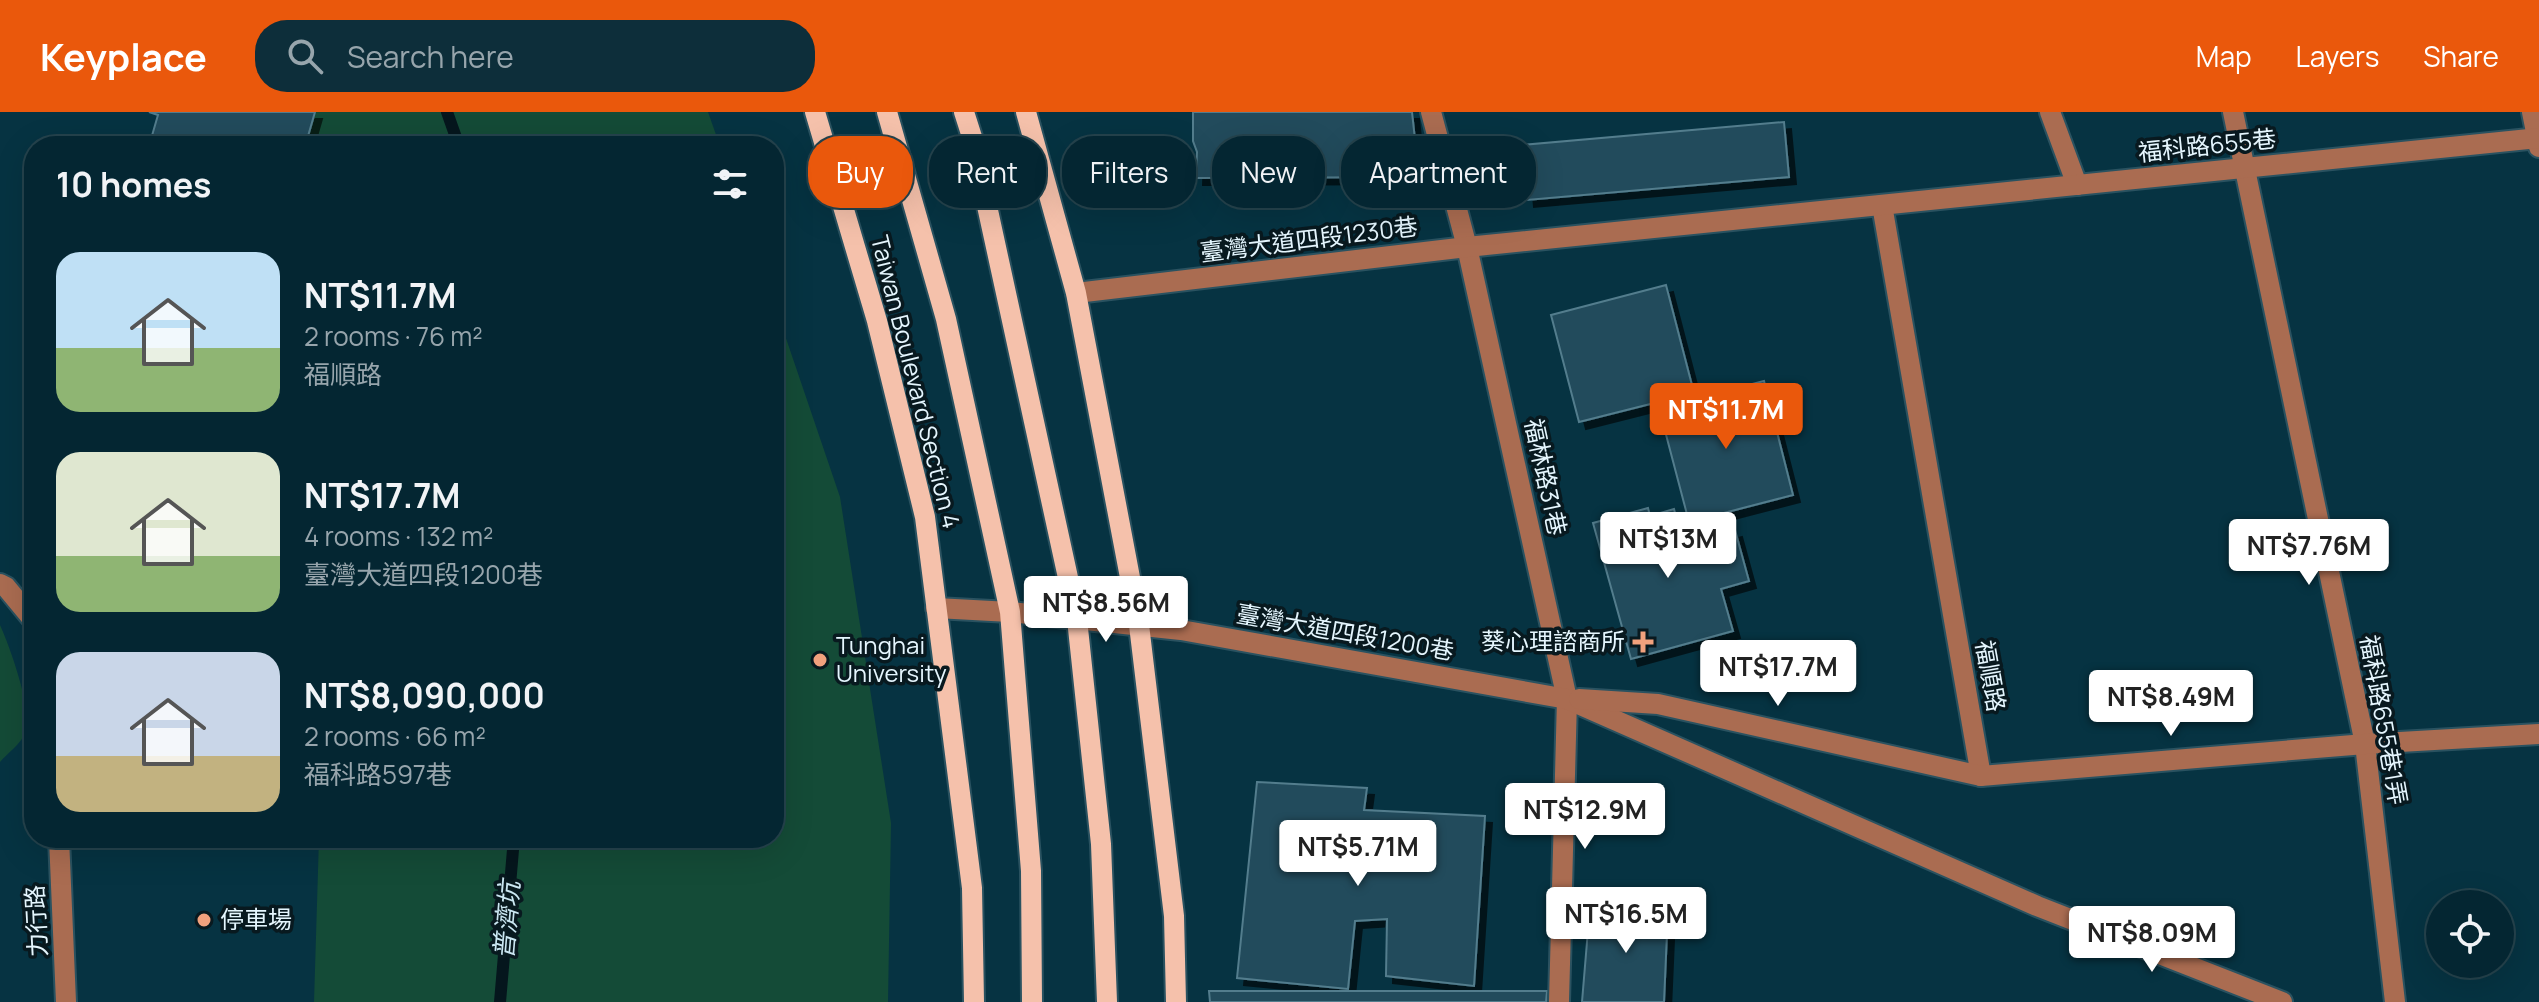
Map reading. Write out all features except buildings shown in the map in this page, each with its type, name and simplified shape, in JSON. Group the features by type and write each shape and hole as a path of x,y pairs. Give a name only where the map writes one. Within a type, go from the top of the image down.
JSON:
{"main road":[{"name":"Taiwan Boulevard Section 4","path":"815,112 881,336 925,517 972,888 974,1002"},
{"name":"Taiwan Boulevard Section 4","path":"887,112 946,319 1010,612 1031,871 1032,1002"},
{"path":"964,112 1077,619 1101,844 1107,1002"},
{"path":"1026,112 1076,293 1139,625 1174,916 1176,1002"}],"street":[{"name":"福林路31巷","path":"1431,112 1467,247 1567,699 1559,1002"},
{"path":"2050,112 2077,185"},
{"name":"福科路655巷1弄","path":"2233,112 2365,744 2395,1002"},
{"path":"2532,112 2538,141"},
{"name":"福科路655巷","path":"1882,205 2538,141"},
{"name":"臺灣大道四段1230巷","path":"1076,293 1467,247 1882,205"},
{"name":"福順路","path":"1882,205 1981,776"},
{"path":"0,584 24,609"},
{"name":"臺灣大道四段1200巷","path":"936,608 1010,612 1196,632 1567,699 2037,906 2282,1002"},
{"path":"1567,699 1658,704 1981,776 2365,744 2539,734"},
{"name":"力行路","path":"59,848 66,1002"}],"green space":[{"path":"315,112 708,112 716,136 308,136"},
{"path":"784,332 840,497 891,823 888,1002 314,1002 319,848 784,848"},
{"path":"0,625 24,697 24,736 0,762"}],"waterway":[{"name":"普濟坑","path":"447,112 455,136"},
{"name":"普濟坑","path":"500,1002 513,848"}],"place":[{"name":"葵心理諮商所","path":"1643,642"},
{"name":"Tunghai University","path":"820,660"},
{"name":"停車場","path":"204,920"}]}
